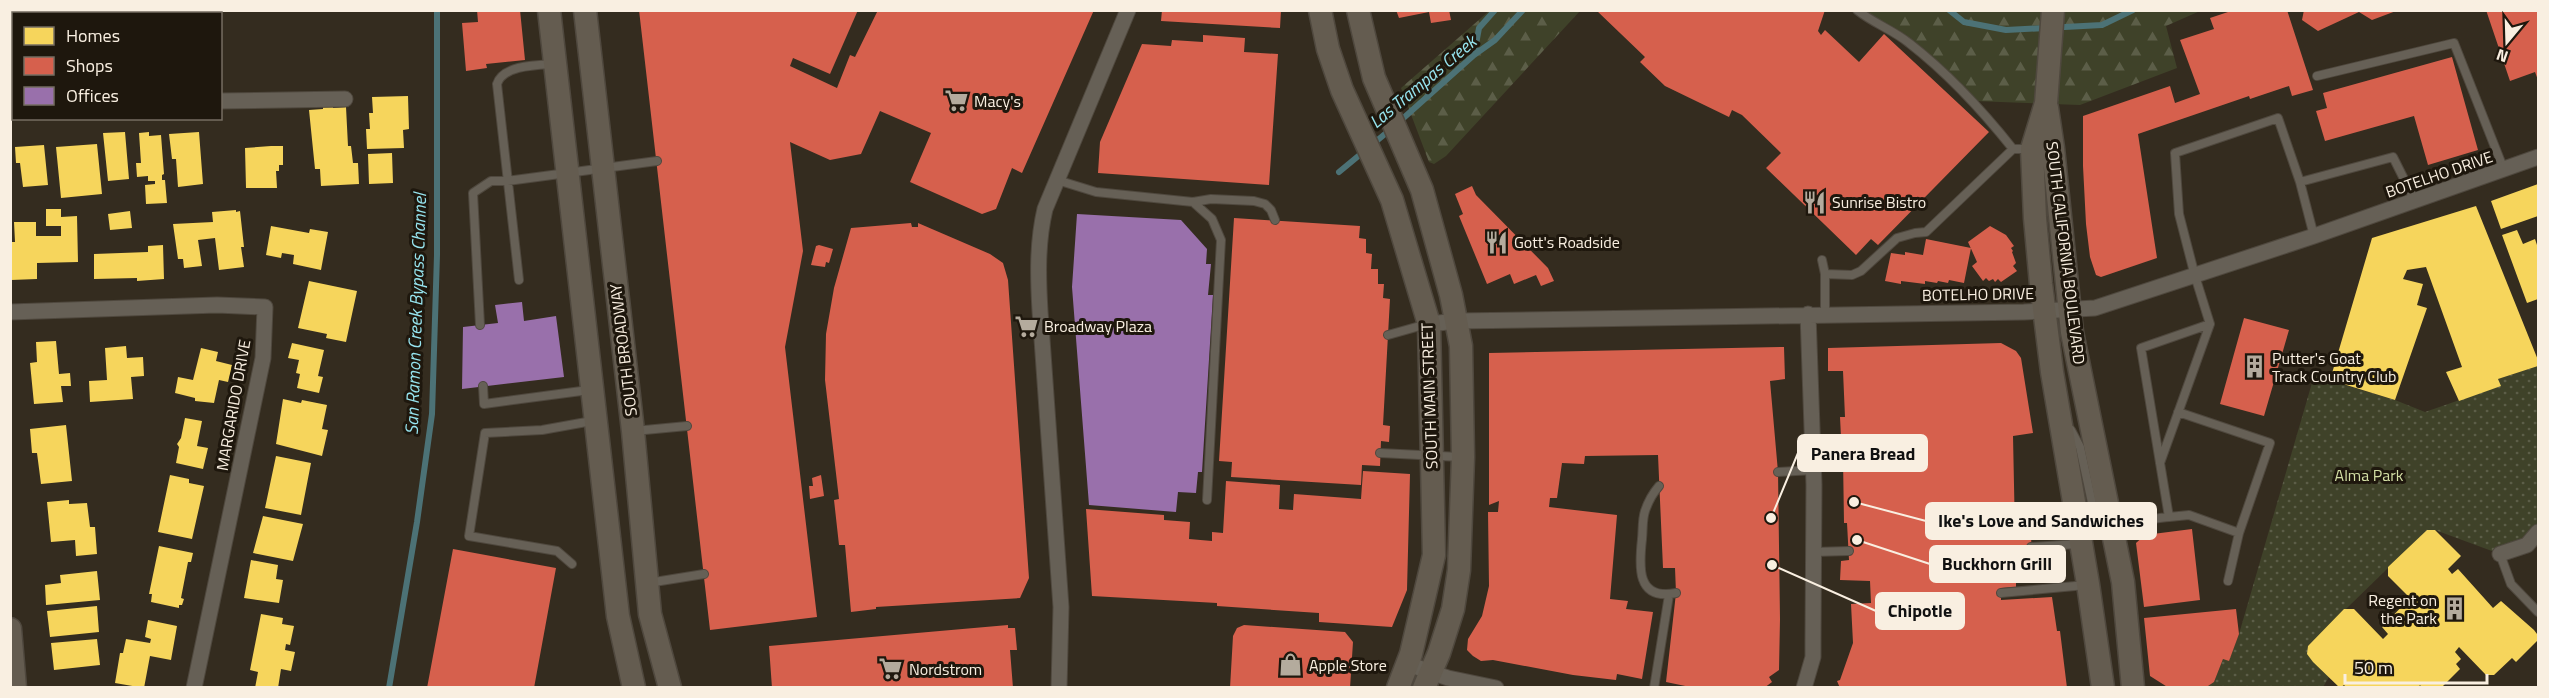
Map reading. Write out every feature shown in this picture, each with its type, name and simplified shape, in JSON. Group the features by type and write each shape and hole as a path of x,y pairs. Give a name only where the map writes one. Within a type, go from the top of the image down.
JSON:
{"main road":[{"path":"549,10 619,625 634,687"},
{"name":"SOUTH BROADWAY","path":"585,10 633,431 650,614 670,687"},
{"name":"SOUTH MAIN STREET","path":"1320,10 1328,49 1342,90 1392,200 1429,324 1434,555 1408,664 1398,687"},
{"name":"SOUTH MAIN STREET","path":"1358,10 1374,78 1422,189 1457,321 1461,346 1463,457 1459,570 1453,609 1427,681"},
{"name":"SOUTH CALIFORNIA BOULEVARD","path":"2053,10 2046,103 2053,148 2072,332 2123,582 2133,687"},
{"name":"SOUTH CALIFORNIA BOULEVARD","path":"2046,103 2023,149 2035,218 2044,311 2058,407 2103,687"},
{"path":"10,629 15,687"}],"street":[{"path":"1059,687 1060,631 1055,514 1038,264 1045,209 1128,10"},
{"path":"222,101 345,99"},
{"name":"BOTELHO DRIVE","path":"1429,324 1457,321 2044,311 2095,308 2314,236 2538,157"},
{"name":"MARGARIDO DRIVE","path":"10,312 217,305 266,307 262,358 194,687"},
{"path":"1804,687 1813,657 1814,470 1808,314"},
{"path":"2500,554 2527,545 2538,532"},
{"path":"1408,664 1427,681 1496,687"}],"lane":[{"path":"1825,274 1852,275 1861,271 1898,238 1926,232 2023,149 1907,41 1872,22 1857,10"},
{"path":"2317,76 2454,43 2504,170"},
{"path":"519,280 497,84 498,80 508,72 531,66 555,64"},
{"path":"2160,462 2211,324 2195,276 2180,214 2175,153 2278,118 2300,182 2314,236"},
{"path":"2300,182 2393,157 2415,201"},
{"path":"480,325 473,193 491,181 507,181 657,161"},
{"path":"1057,180 1096,192 1193,202 1211,199 1254,201 1265,204 1271,210 1275,220"},
{"path":"1193,202 1212,219 1221,240 1216,437 1207,500"},
{"path":"1822,260 1825,274 1825,314"},
{"path":"1388,335 1429,324"},
{"path":"2169,517 2141,348 2211,324"},
{"path":"483,386 484,404 591,389"},
{"path":"2058,407 2080,447 2096,520 2101,524 2189,515 2239,533"},
{"path":"2178,412 2270,443 2239,533 2228,580"},
{"path":"572,564 557,551 469,536 485,433 542,430 595,421"},
{"path":"633,431 687,426"},
{"path":"1380,453 1463,457"},
{"path":"1778,472 1814,470"},
{"path":"1654,687 1673,594 1652,590 1644,585 1639,563 1645,512 1659,486"},
{"path":"2031,547 2080,544"},
{"path":"1813,552 1849,550"},
{"path":"2500,554 2511,584 2538,612"},
{"path":"647,583 704,574"},
{"path":"2001,594 2088,584"}],"green space":[{"path":"1489,11 1580,11 1446,156 1434,164 1429,162 1401,88"},
{"path":"1857,11 2200,11 2166,26 2177,68 2080,105 1974,101 1907,41"},
{"name":"Alma Park","path":"2538,366 2538,532 2500,554 2435,530 2427,530 2308,646 2308,654 2329,677 2323,687 2205,688 2214,682 2223,659 2229,660 2239,634 2314,376 2395,400 2425,412 2500,386 2498,379"}],"building: Homes":[{"path":"27,10 78,10 78,12 28,12"},
{"path":"124,10 160,10 160,12 124,12"},
{"path":"408,96 409,129 403,130 404,148 367,149 366,129 370,129 369,113 373,113 372,97"},
{"path":"333,104 333,108 346,107 348,146 351,146 353,163 358,163 359,184 321,186 320,169 315,169 309,110 323,109 323,105"},
{"path":"125,132 129,179 108,181 103,133"},
{"path":"149,132 149,136 161,135 164,174 162,180 165,180 167,203 146,204 145,185 155,184 155,181 148,181 148,176 137,177 136,163 141,163 139,133"},
{"path":"199,132 203,184 178,187 176,159 172,159 169,134"},
{"path":"97,144 102,194 61,198 56,147"},
{"path":"44,145 48,185 23,187 20,163 16,163 15,147"},
{"path":"283,146 283,165 279,165 279,171 276,171 277,188 246,188 245,148"},
{"path":"392,153 393,183 369,184 368,154"},
{"path":"2538,184 2538,216 2501,229 2491,201"},
{"path":"2476,206 2538,360 2538,366 2498,379 2501,386 2459,401 2446,372 2462,367 2426,267 2407,270 2403,279 2423,284 2417,305 2427,308 2395,400 2330,380 2372,238"},
{"path":"46,209 61,209 61,217 77,216 78,262 37,263 37,279 11,280 10,242 15,242 14,222 36,222 36,236 61,236 61,226 46,226"},
{"path":"236,210 236,212 240,211 244,267 219,270 215,238 198,240 202,266 184,268 183,259 178,259 173,224 213,222 212,212"},
{"path":"130,211 132,228 110,230 108,214"},
{"path":"271,226 309,233 310,229 328,232 321,270 293,264 294,255 282,253 281,258 266,255"},
{"path":"2517,230 2523,244 2535,239 2538,248 2538,299 2527,303 2502,235"},
{"path":"163,245 164,279 137,281 137,278 94,279 94,254 148,252 148,246"},
{"path":"309,281 357,291 346,342 326,338 327,334 298,328"},
{"path":"56,341 59,374 70,373 71,386 61,386 63,402 34,404 30,363 37,362 36,342"},
{"path":"292,343 324,350 318,376 323,377 319,393 297,388 300,374 296,373 299,360 288,358"},
{"path":"126,346 127,358 143,357 144,376 131,377 133,399 90,402 89,381 107,380 105,348"},
{"path":"201,348 218,352 216,361 232,365 228,382 219,380 214,403 195,401 195,398 175,393 178,377 193,380"},
{"path":"283,399 327,405 322,429 328,430 322,456 276,444"},
{"path":"185,418 202,421 197,446 208,448 203,469 176,463 179,447 177,444 181,438"},
{"path":"66,425 72,481 41,484 37,453 32,453 30,429"},
{"path":"276,456 311,463 301,515 265,508"},
{"path":"170,475 189,479 189,483 204,486 192,539 158,532"},
{"path":"69,500 69,504 87,503 90,527 95,527 97,554 76,556 75,540 51,542 47,502"},
{"path":"263,516 303,524 293,561 253,553"},
{"name":"Regent on the Park","path":"2427,530 2435,530 2461,556 2448,569 2452,574 2458,569 2493,608 2501,601 2534,630 2537,634 2537,641 2516,662 2512,658 2494,675 2486,675 2459,647 2455,652 2461,659 2456,664 2460,669 2441,688 2422,688 2420,685 2418,688 2347,688 2344,685 2340,688 2313,662 2307,654 2308,646 2344,609 2354,609 2383,639 2388,634 2382,627 2410,598 2388,576 2388,567"},
{"path":"159,546 193,553 191,562 188,562 181,598 184,599 179,608 151,602 152,594 149,594"},
{"path":"251,560 278,565 276,579 283,580 279,603 244,598"},
{"path":"97,571 100,600 46,605 45,585 61,583 60,575"},
{"path":"97,606 99,632 50,637 47,611"},
{"path":"261,614 283,618 282,624 294,626 290,645 286,644 285,650 295,652 291,671 281,669 278,688 255,688 258,672 250,670"},
{"path":"148,620 177,626 171,660 150,656 144,688 115,683 120,653 123,653 126,639 150,643 151,639 145,637"},
{"path":"97,639 100,665 54,670 51,643"}],"building: Shops":[{"path":"477,10 520,10 525,60 486,64 487,68 466,71 462,23 478,22"},
{"path":"639,10 858,10 830,74 793,58 790,66 837,88 850,55 855,57 878,10 1094,10 1022,173 1012,168 996,209 982,214 910,182 931,133 880,111 861,154 830,160 790,142 803,251 785,347 817,617 710,630"},
{"path":"1162,10 1281,10 1280,28 1161,21"},
{"path":"1396,10 1449,10 1451,20 1431,23 1429,12 1399,18"},
{"path":"1596,10 1825,10 1818,31 1821,35 1825,30 1859,62 1884,34 1989,132 1878,245 1871,239 1856,255 1766,168 1781,153 1742,115 1732,110 1729,117 1665,86 1640,62 1645,57"},
{"path":"2234,10 2287,10 2313,90 2292,96 2289,86 2250,99 2249,96 2138,134 2157,258 2101,277 2096,275 2090,257 2086,224 2083,116 2170,86 2175,103 2200,94 2180,40 2214,29 2210,18"},
{"path":"2304,10 2396,11 2372,20 2359,12 2318,31 2302,20"},
{"path":"2486,10 2538,10 2538,80 2535,72 2510,81"},
{"path":"1203,35 1245,38 1244,52 1278,54 1269,185 1098,173 1100,142 1142,44 1171,46 1172,40 1203,42"},
{"path":"2452,57 2478,150 2428,165 2414,116 2325,141 2316,111 2327,108 2323,93"},
{"name":"Gott's Roadside","path":"1472,186 1476,195 1548,268 1554,281 1541,286 1536,275 1514,284 1510,274 1487,284 1459,216 1463,214 1455,194"},
{"path":"1234,218 1360,226 1359,238 1366,239 1366,253 1372,254 1371,269 1378,269 1378,284 1384,284 1383,298 1390,299 1383,425 1390,426 1389,442 1381,441 1380,466 1362,465 1361,485 1231,477 1232,462 1219,461"},
{"path":"911,223 912,227 918,227 918,223 990,254 1003,263 1008,280 1029,578 1020,598 876,607 876,609 851,612 845,545 839,545 834,500 839,499 825,380 826,334 834,288 851,228"},
{"path":"1990,226 2006,235 2014,246 2011,248 2016,263 2013,266 2017,271 2001,282 1998,279 1995,282 1993,279 1989,281 1986,278 1983,281 1972,266 1977,262 1968,242"},
{"path":"1926,239 1971,248 1964,283 1949,280 1948,283 1925,281 1925,284 1885,281 1891,253 1905,255 1905,252 1923,255"},
{"path":"816,246 833,249 829,263 826,262 825,267 811,265"},
{"name":"Putter's Goat Track Country Club","path":"2244,318 2289,330 2264,416 2220,404"},
{"path":"2001,343 2016,351 2021,358 2033,433 2013,436 2015,533 2031,533 2032,565 2016,565 2016,587 2001,588 2001,600 2052,597 2057,631 2060,631 2067,688 1840,688 1837,681 1840,680 1853,643 1851,604 1871,603 1870,581 1840,580 1841,561 1849,560 1847,523 1844,523 1845,437 1841,437 1840,417 1845,417 1843,371 1828,371 1828,348"},
{"path":"1784,347 1785,379 1770,381 1778,472 1780,619 1779,670 1769,677 1772,682 1764,688 1695,688 1666,682 1676,593 1675,568 1663,568 1658,455 1585,456 1584,464 1562,463 1557,498 1550,498 1549,507 1617,515 1610,599 1628,601 1626,609 1653,612 1642,679 1617,674 1616,680 1573,675 1493,660 1481,661 1467,650 1468,639 1482,616 1489,586 1488,512 1498,512 1499,501 1489,505 1489,353"},
{"path":"1363,471 1410,474 1407,590 1392,627 1319,622 1319,613 1217,606 1217,603 1092,596 1086,509 1164,515 1164,520 1190,522 1189,539 1212,541 1212,532 1223,533 1226,481 1280,485 1279,509 1293,510 1294,494 1361,499"},
{"path":"821,475 824,496 810,499 809,486 813,486 812,478"},
{"path":"2192,529 2200,600 2144,607 2136,543 2145,535"},
{"path":"453,549 556,568 534,688 427,688"},
{"path":"2236,609 2239,634 2229,661 2223,659 2214,682 2205,688 2169,688 2150,676 2144,618"},
{"name":"Nordstrom","path":"1008,625 1008,628 1015,628 1017,650 1010,650 1013,688 772,688 769,646"},
{"name":"Apple Store","path":"1244,625 1345,632 1353,642 1350,688 1230,688 1233,636 1237,628"}],"building: Offices":[{"path":"1077,214 1181,220 1207,249 1206,264 1211,264 1208,295 1213,295 1202,472 1198,472 1196,493 1178,492 1176,512 1089,505 1072,287"},
{"path":"522,302 524,321 556,316 564,377 462,389 463,327 498,323 495,305"}],"waterway":[{"name":"San Ramon Creek Bypass Channel","path":"389,688 417,522 432,414 437,255 437,10"},
{"path":"1474,55 1479,28 1495,10"},
{"name":"Las Trampas Creek","path":"1399,122 1474,55 1495,40 1523,10"},
{"name":"Las Trampas Creek","path":"1949,10 1964,22 2006,30 2102,25 2133,10"},
{"name":"Las Trampas Creek","path":"1339,172 1391,129"}],"place":[{"name":"Macy's","path":"956,101"},
{"name":"Sunrise Bistro","path":"1814,202"},
{"name":"Gott's Roadside","path":"1496,242"},
{"name":"Broadway Plaza","path":"1026,326"},
{"name":"Putter's Goat Track Country Club","path":"2254,367"},
{"name":"Ike's Love and Sandwiches","path":"1854,502"},
{"name":"Panera Bread","path":"1771,518"},
{"name":"Buckhorn Grill","path":"1857,540"},
{"name":"Chipotle","path":"1772,565"},
{"name":"Regent on the Park","path":"2455,609"},
{"name":"Apple Store","path":"1291,665"},
{"name":"Nordstrom","path":"891,669"}]}
